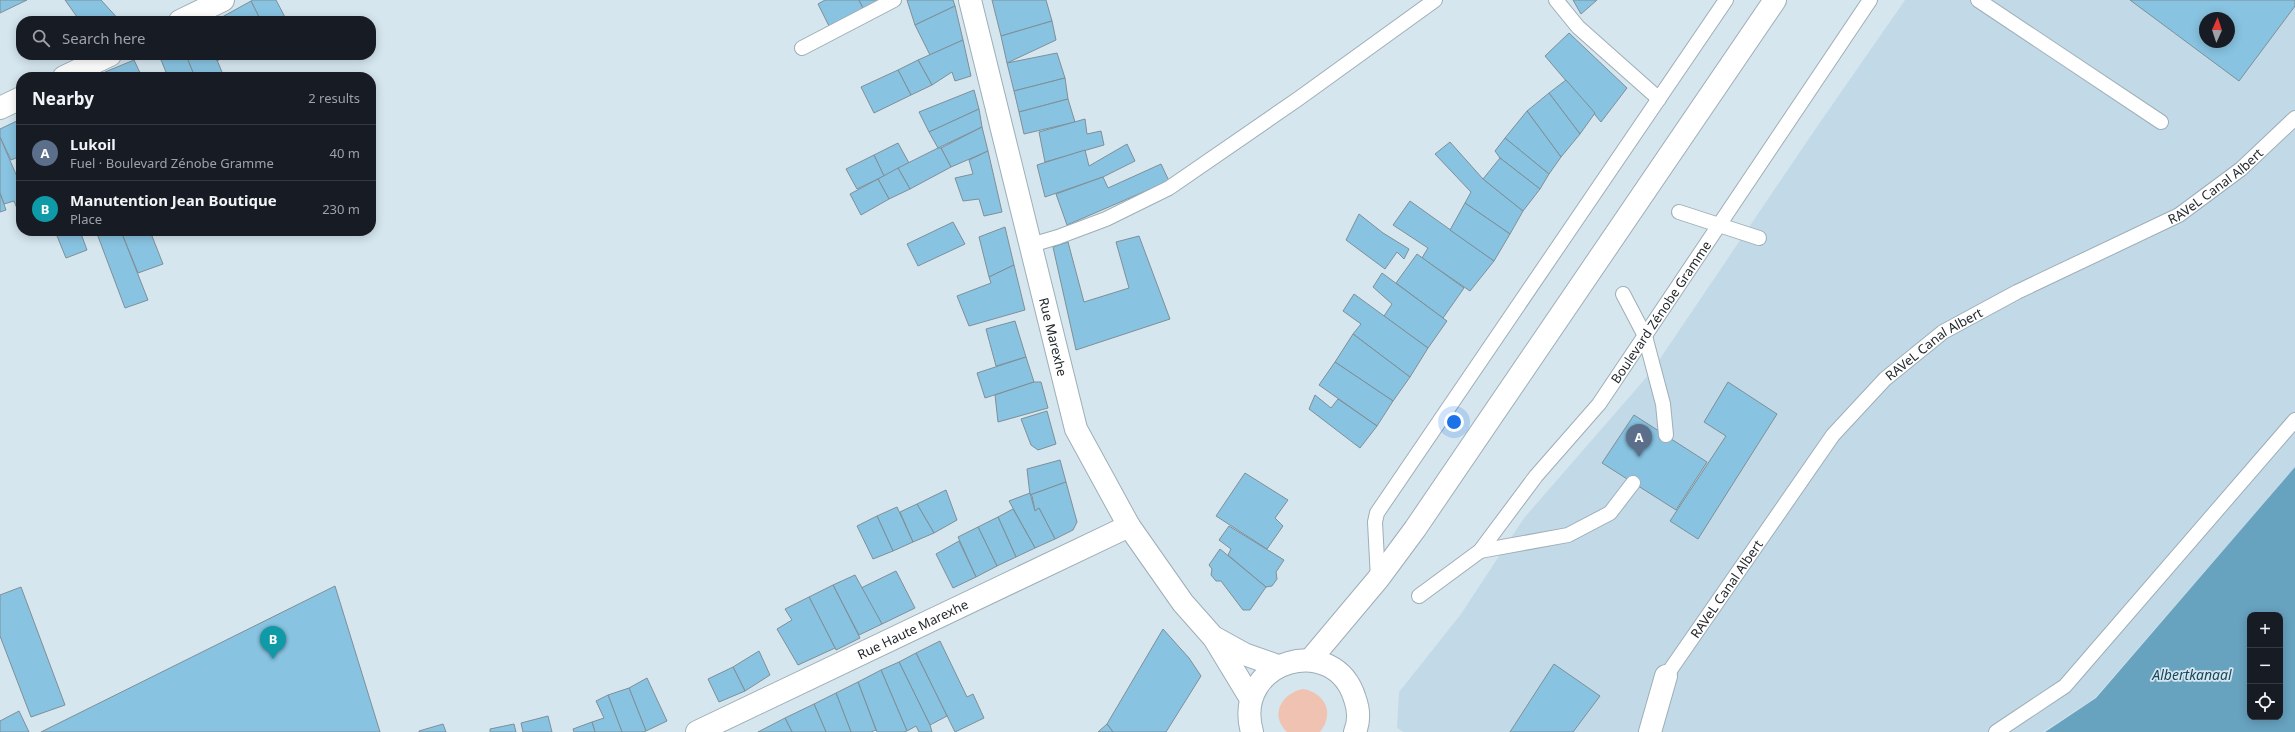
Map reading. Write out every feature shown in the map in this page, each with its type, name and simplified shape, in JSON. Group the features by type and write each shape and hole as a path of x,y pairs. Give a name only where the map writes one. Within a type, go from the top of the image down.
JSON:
{"street":[{"path":"190,16 223,0"},
{"name":"Rue Marexhe","path":"970,0 1076,429 1129,526 1183,603 1214,638 1251,699"},
{"path":"1310,660 1378,578 1420,523 1775,0"},
{"path":"74,72 100,60"},
{"path":"0,108 16,100"},
{"name":"Rue Haute Marexhe","path":"697,732 1129,526"},
{"name":"Rue Marexhe","path":"1214,638 1244,654 1278,666"},
{"path":"1252,732 1249,709 1251,699 1263,677 1278,666 1291,661 1310,660 1328,666 1344,677 1352,690 1358,708 1356,731"},
{"path":"1650,732 1666,676"}],"lane":[{"path":"802,48 894,0"},
{"path":"1031,245 1058,237 1106,219 1169,188 1298,99 1435,0"},
{"path":"1556,0 1578,27 1659,99"},
{"path":"1378,578 1375,522 1377,513 1726,0"},
{"name":"Boulevard Zénobe Gramme","path":"1419,596 1480,551 1536,476 1599,404 1720,226 1870,0"},
{"path":"1978,0 2161,122"},
{"name":"RAVeL Canal Albert","path":"1666,676 1833,435 1885,379 1943,332 2016,292 2179,215 2241,169 2295,118"},
{"path":"1679,212 1759,238"},
{"path":"1623,294 1645,336 1663,404 1666,435"},
{"path":"1996,732 2065,686 2295,420"},
{"path":"1480,551 1568,535 1610,513 1633,483"}],"shaded area":[{"path":"1905,0 2295,0 2295,467 2095,698 2043,732 1403,732 1397,728 1399,692 1461,614 1524,518 1651,372 1814,131"},
{"path":"1303,689 1311,691 1317,695 1322,699 1325,705 1327,718 1320,732 1287,732 1279,719 1280,706 1284,700 1289,695"}],"water":[{"name":"Albertkanaal","path":"2295,467 2295,732 2045,732 2096,698"}],"building":[{"path":"0,0 27,0 0,13"},
{"path":"65,0 101,0 115,16 76,16"},
{"path":"276,0 284,16 258,16 251,1"},
{"path":"825,0 859,0 865,12 831,30 818,4"},
{"path":"859,0 888,0 865,12"},
{"path":"907,0 953,0 955,6 915,25"},
{"path":"992,0 1046,0 1052,21 1001,36"},
{"path":"1573,0 1597,0 1581,14"},
{"path":"2130,0 2295,0 2295,6 2239,81"},
{"path":"251,1 258,16 224,16"},
{"path":"955,6 963,40 930,55 915,25"},
{"path":"1052,21 1056,40 1007,63 1001,36"},
{"path":"1569,33 1627,88 1601,122 1545,56"},
{"path":"963,40 971,76 955,81 952,72 932,85 918,60"},
{"path":"1057,53 1065,78 1014,91 1007,63"},
{"path":"134,60 140,72 105,72"},
{"path":"161,60 188,60 193,72 166,72"},
{"path":"188,60 217,60 222,72 193,72"},
{"path":"918,60 932,85 911,95 898,70"},
{"path":"898,70 911,95 874,113 861,87"},
{"path":"1065,78 1068,99 1019,112 1014,91"},
{"path":"1566,80 1595,113 1580,134 1549,93"},
{"path":"974,90 979,109 929,132 919,112"},
{"path":"1549,93 1580,134 1561,157 1527,111"},
{"path":"1068,99 1075,122 1024,134 1019,112"},
{"path":"979,109 982,127 938,148 929,132"},
{"path":"1527,111 1561,157 1549,174 1505,138"},
{"path":"1085,119 1087,134 1101,131 1104,145 1045,162 1039,132"},
{"path":"16,121 16,158 11,160 0,137 0,129"},
{"path":"982,127 988,151 951,167 941,148"},
{"path":"0,137 16,174 16,206 14,201 4,204 0,193"},
{"path":"1505,138 1549,174 1540,189 1500,158 1495,151"},
{"path":"1450,142 1483,179 1523,211 1510,234 1465,203 1471,192 1435,154"},
{"path":"898,143 909,163 884,176 874,155"},
{"path":"1127,144 1135,161 1103,177 1045,197 1037,165 1085,150 1089,166"},
{"path":"938,148 941,148 951,167 910,189 898,168"},
{"path":"988,151 1002,212 984,216 979,199 963,201 955,178 973,174 969,160"},
{"path":"874,155 884,176 857,189 846,169"},
{"path":"1500,158 1540,189 1523,211 1483,179"},
{"path":"1161,164 1169,181 1067,225 1056,194 1103,177 1108,188"},
{"path":"898,168 910,189 889,199 878,179"},
{"path":"878,179 889,199 861,215 850,194"},
{"path":"0,193 6,210 0,212"},
{"path":"1410,201 1494,261 1470,291 1422,258 1428,248 1393,225"},
{"path":"1465,203 1510,234 1494,261 1450,230"},
{"path":"1359,214 1383,233 1409,249 1404,259 1397,252 1385,269 1346,240"},
{"path":"953,222 965,244 918,266 907,244"},
{"path":"1005,227 1014,265 989,277 979,237"},
{"path":"57,236 82,236 87,250 66,258"},
{"path":"98,236 123,236 148,300 125,308"},
{"path":"123,236 152,236 163,264 138,273"},
{"path":"1139,236 1170,319 1076,350 1053,247 1068,242 1084,302 1129,288 1116,242"},
{"path":"1417,254 1464,288 1443,318 1396,283"},
{"path":"1014,265 1025,310 969,326 957,296 991,283 989,277"},
{"path":"1382,273 1447,321 1428,348 1384,316 1392,304 1373,287"},
{"path":"1354,294 1428,348 1410,377 1353,334 1361,324 1343,311"},
{"path":"1015,321 1026,357 996,366 986,329"},
{"path":"1353,334 1410,377 1393,401 1335,362"},
{"path":"1026,357 1034,382 985,398 977,373"},
{"path":"1335,362 1393,401 1377,426 1319,385"},
{"path":"1034,382 1041,382 1048,408 998,422 995,395"},
{"path":"1728,382 1777,414 1698,539 1670,521 1726,436 1704,422"},
{"path":"1315,395 1331,408 1338,399 1377,426 1360,448 1309,409"},
{"path":"1047,411 1056,444 1038,450 1031,445 1021,419"},
{"path":"1634,415 1707,462 1676,510 1602,463"},
{"path":"1060,460 1066,482 1030,495 1027,469"},
{"path":"1245,473 1288,500 1275,518 1283,526 1267,549 1216,516"},
{"path":"1066,482 1077,522 1073,530 1055,539 1039,508 1035,511 1032,496 1030,495"},
{"path":"946,490 957,520 934,533 917,504"},
{"path":"1030,493 1035,511 1039,508 1055,539 1035,548 1009,501"},
{"path":"917,504 934,533 913,542 900,512"},
{"path":"897,507 913,542 893,551 877,516"},
{"path":"1013,509 1035,548 1016,557 998,517"},
{"path":"877,516 893,551 873,559 857,526"},
{"path":"998,517 1016,557 997,566 978,527"},
{"path":"1229,526 1284,560 1276,572 1277,579 1272,586 1266,587 1228,555 1231,549 1219,540"},
{"path":"978,527 997,566 976,577 958,537"},
{"path":"959,541 976,577 953,588 936,554"},
{"path":"1220,549 1266,587 1250,610 1243,610 1221,581 1216,581 1211,575 1212,569 1209,565"},
{"path":"896,571 915,608 882,624 861,588"},
{"path":"855,575 882,624 859,635 833,585"},
{"path":"833,585 860,638 836,650 809,597"},
{"path":"335,586 380,732 41,732"},
{"path":"21,587 65,705 31,717 0,636 0,595"},
{"path":"809,597 835,648 798,665 777,629 792,620 785,609"},
{"path":"1163,629 1189,658 1201,676 1166,732 1113,732 1107,724"},
{"path":"940,641 967,697 973,694 984,718 955,732 916,653"},
{"path":"759,651 770,675 745,691 733,667"},
{"path":"916,653 947,716 930,725 899,662"},
{"path":"899,662 932,732 919,732 916,726 907,731 881,670"},
{"path":"1554,664 1600,696 1573,732 1510,732"},
{"path":"733,667 745,691 719,702 708,679"},
{"path":"881,670 907,731 877,732 858,682"},
{"path":"647,678 667,721 646,731 629,688"},
{"path":"858,682 876,730 871,732 851,732 836,693"},
{"path":"629,688 646,731 622,732 608,695"},
{"path":"836,693 851,732 826,732 814,704"},
{"path":"608,695 622,732 595,732 592,722 604,718 596,701"},
{"path":"814,704 826,732 792,732 785,718"},
{"path":"19,711 29,732 0,732 0,721"},
{"path":"548,716 552,732 523,732 521,723"},
{"path":"785,718 792,732 758,732"},
{"path":"592,722 595,732 574,732 573,729"},
{"path":"443,724 446,732 419,732 419,731"},
{"path":"514,724 516,732 490,732 490,729"},
{"path":"1107,724 1113,732 1098,732"}],"place":[{"name":"Lukoil","path":"1639,457"},
{"name":"Manutention Jean Boutique","path":"273,659"}]}
